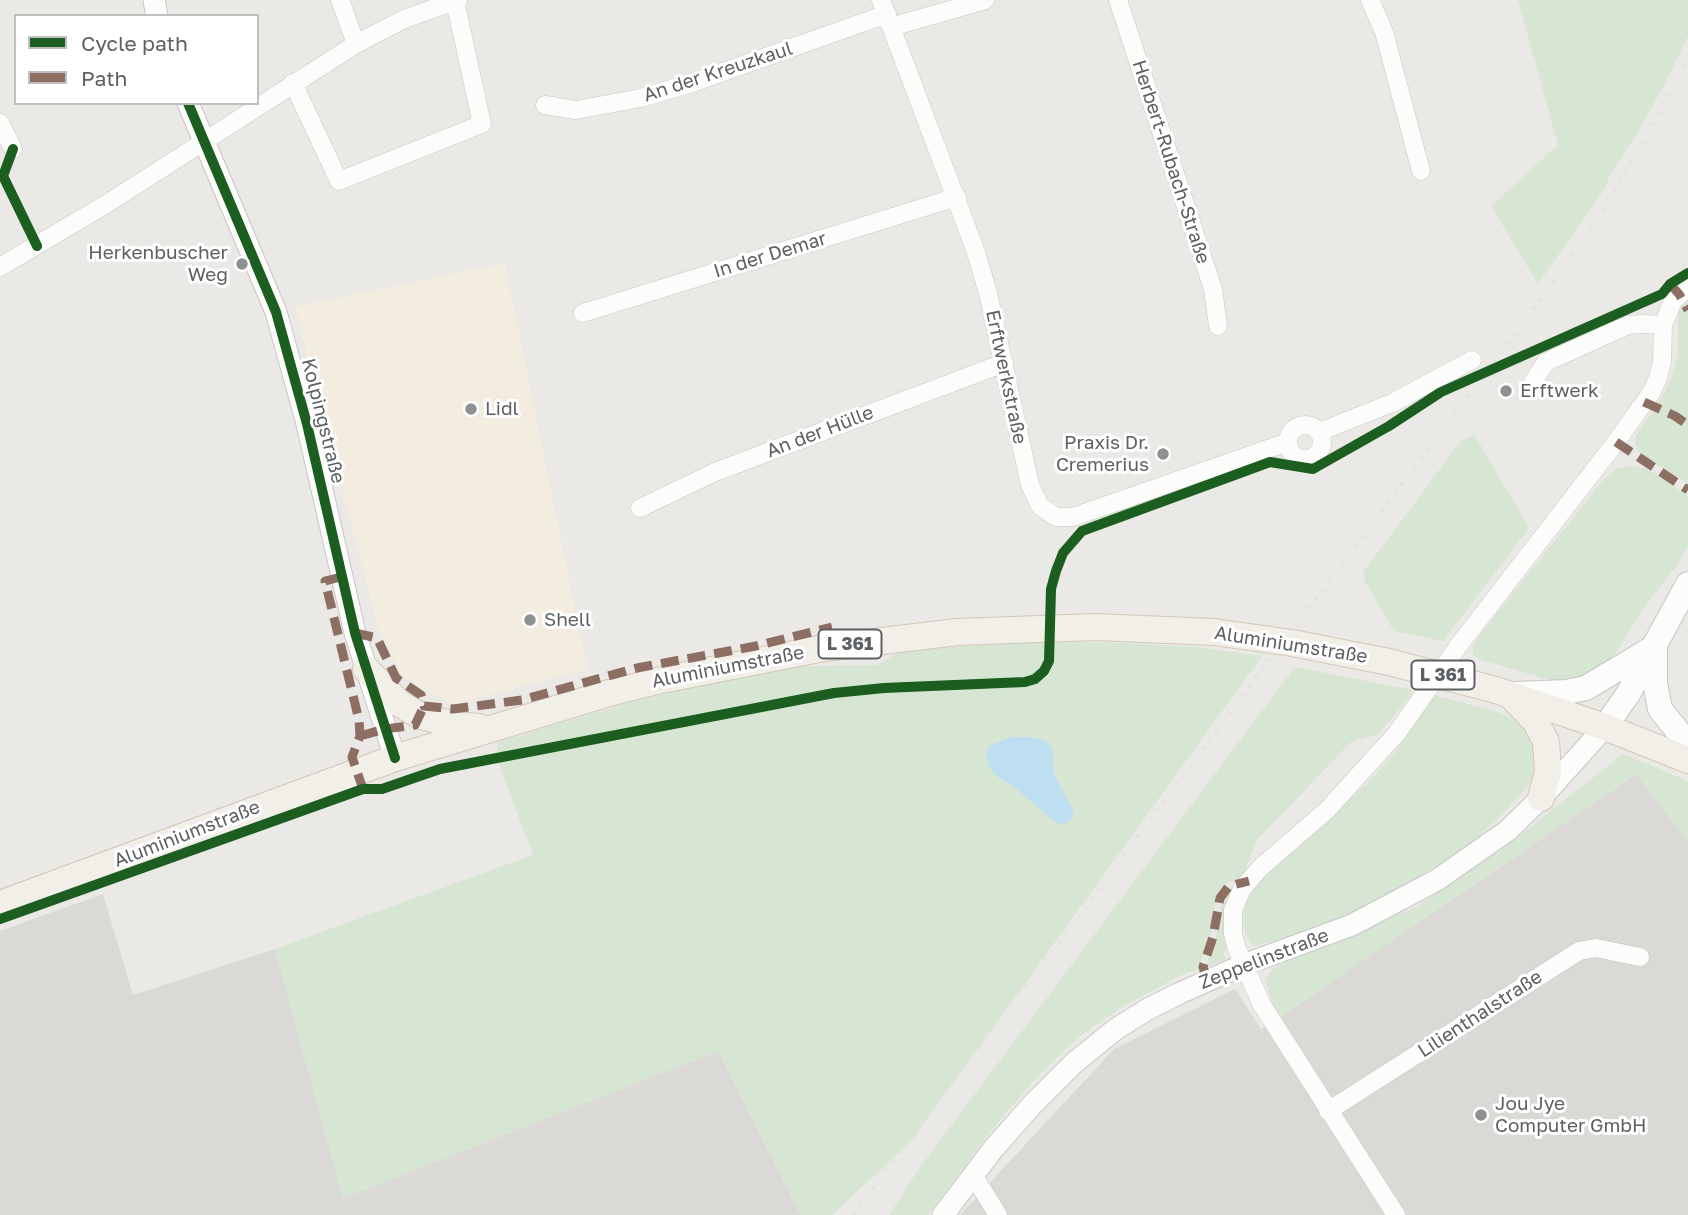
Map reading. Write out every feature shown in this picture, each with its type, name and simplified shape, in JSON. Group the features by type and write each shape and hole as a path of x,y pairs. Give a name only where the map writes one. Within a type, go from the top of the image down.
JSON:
{"main road":[{"path":"1605,727 1628,694 1688,584"},
{"name":"Aluminiumstraße","path":"0,904 208,825 395,758 491,728 661,680 888,639 1027,628 1124,627 1214,632 1263,638 1429,671 1503,692 1605,727"},
{"path":"1503,692 1566,692 1586,688 1655,647"},
{"path":"1655,647 1655,683 1660,709 1688,744"},
{"path":"366,669 400,704 421,716 455,725 491,728"},
{"path":"1503,692 1532,717 1544,737 1548,763 1541,798"},
{"name":"L 361","path":"1605,727 1688,760"}],"street":[{"path":"340,0 356,44"},
{"path":"886,14 985,0"},
{"name":"Herbert-Rubach-Straße","path":"1118,0 1213,289 1218,326"},
{"path":"1370,0 1384,32 1421,171"},
{"path":"0,267 74,225 293,83 356,44 404,19 456,1 482,124 339,181 293,83"},
{"name":"An der Kreuzkaul","path":"545,105 576,110 641,98 692,83 886,14"},
{"name":"Erftwerkstraße","path":"886,14 957,197 982,271 1031,489 1040,506 1056,517 1073,517 1268,456 1288,442 1291,432 1300,425 1310,426 1319,432 1392,402 1472,360"},
{"name":"Kolpingstraße","path":"189,105 276,312 299,392 341,577 366,669 395,758"},
{"path":"0,123 13,149"},
{"name":"In der Demar","path":"583,313 957,197"},
{"path":"1396,1215 1262,1005 1237,949 1233,909 1242,889 1260,868 1327,810 1397,733 1459,645 1616,442 1651,393 1662,362 1662,325 1673,301 1688,288"},
{"path":"1533,382 1546,362 1628,325 1662,325"},
{"name":"An der Hülle","path":"640,508 715,472 1004,363"},
{"path":"1288,442 1289,448 1296,456 1312,457 1322,443 1319,432"},
{"name":"Zeppelinstraße","path":"943,1215 973,1175 1046,1090 1103,1038 1159,1003 1243,965 1328,934 1405,899 1489,846 1541,798 1605,727"},
{"name":"Lilienthalstraße","path":"1328,1111 1579,951 1595,948 1640,957"},
{"path":"973,1175 998,1215"}],"shaded area":[{"path":"505,263 587,669 453,704 402,677 378,628 295,307"},
{"path":"1637,774 1688,842 1688,1215 960,1215 1114,1049 1235,989 1261,1029"},
{"path":"103,894 133,995 275,949 343,1198 718,1051 801,1215 0,1215 0,931"}],"green space":[{"path":"1518,0 1688,0 1688,36 1666,81 1609,177 1606,187 1538,284 1491,206 1558,145"},
{"path":"1687,294 1688,483 1640,454 1635,445 1636,435 1672,377 1678,354 1678,313"},
{"path":"1474,434 1529,528 1443,641 1394,631 1364,580 1364,571 1460,442"},
{"path":"1629,466 1644,468 1656,474 1688,496 1688,547 1643,609 1615,654 1603,667 1589,676 1560,683 1478,659 1473,655 1473,646 1480,635 1603,480 1616,469"},
{"path":"1101,642 1197,647 1262,656 911,1141 832,1215 801,1215 718,1051 343,1198 275,949 533,855 496,757 498,742 623,704 721,681 799,666 877,665 901,651 1005,643","holes":["1052,763 1054,774 1062,788 1040,808 1004,782"]},
{"path":"1295,667 1412,690 1411,696 1378,734 1351,742 1257,840 1244,873 1237,881 1222,887 1216,897 1212,931 1201,968 1179,976 1125,1005 1080,1036 1039,1075 990,1132 928,1215 889,1215 921,1166"},
{"path":"1434,695 1501,713 1520,723 1532,735 1538,748 1535,778 1498,819 1467,846 1394,893 1355,913 1302,934 1254,946 1247,937 1243,922 1245,905 1253,887 1369,782 1396,751"},
{"path":"1623,754 1688,781 1688,842 1636,774 1281,1017 1274,1008 1266,983 1269,972 1289,958 1416,907 1504,848"},
{"path":"1234,885 1225,908 1228,949 1223,952 1225,960 1205,967 1216,938 1223,896"}],"water":[{"path":"1013,737 1031,737 1046,741 1052,749 1054,774 1073,810 1073,818 1068,822 1062,825 1053,820 1014,787 996,776 989,767 986,754 990,745"}],"railway":[{"path":"853,1215 1547,291 1602,212 1674,88 1688,56"}],"marked path":[{"path":"1670,284 1688,310"},
{"path":"1644,402 1688,425"},
{"path":"1616,442 1688,490"},
{"path":"341,577 325,581 359,720 360,736 352,757 363,789"},
{"path":"355,633 377,638 396,678 421,695 424,706 453,709 522,700 637,668 756,646 832,627"},
{"path":"360,736 415,725 424,706"},
{"path":"1207,981 1203,967 1213,937 1220,898 1229,886 1249,881"}],"cycle path":[{"path":"189,105 276,312 307,424 355,633 395,758"},
{"path":"13,149 3,176 37,246"},
{"path":"0,919 363,789 382,789 440,769 834,693 884,688 1025,682 1035,679 1044,671 1049,661 1051,589 1056,571 1063,553 1082,531 1270,462 1313,469 1389,426 1441,392 1662,294 1670,284 1688,273"}],"place":[{"name":"Herkenbuscher Weg","path":"242,264"},
{"name":"Erftwerk","path":"1506,391"},
{"name":"Lidl","path":"471,409"},
{"name":"Praxis Dr. Cremerius","path":"1163,454"},
{"name":"Shell","path":"530,620"},
{"name":"Jou Jye Computer GmbH","path":"1481,1115"}]}
